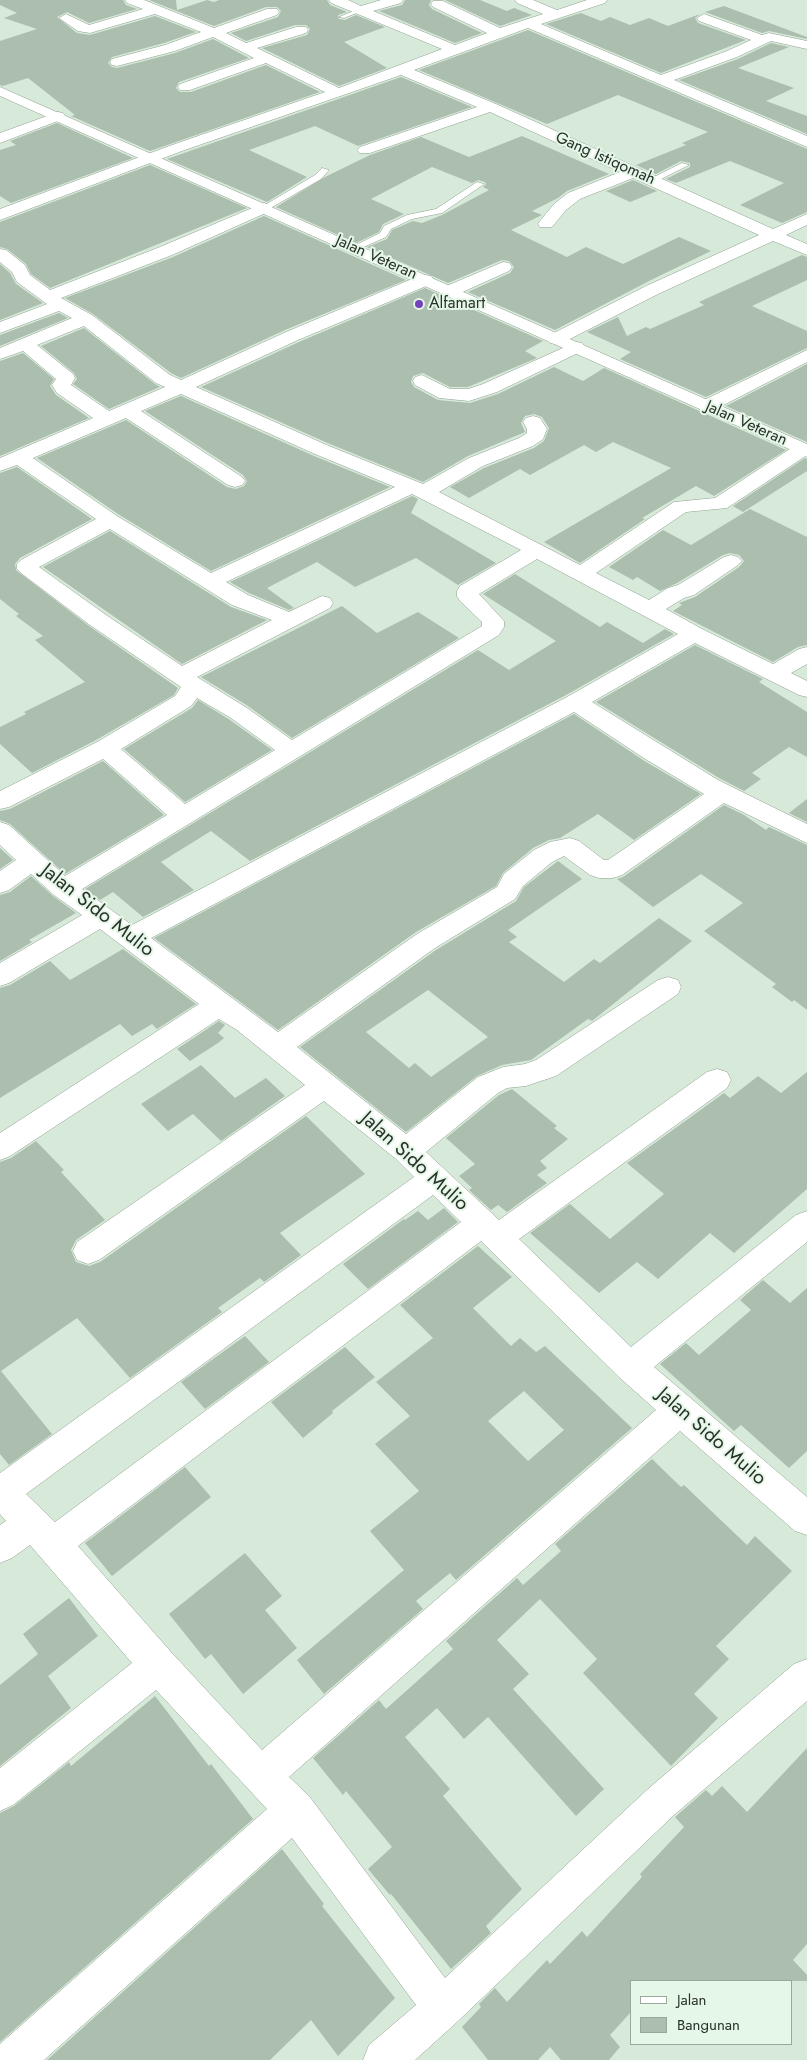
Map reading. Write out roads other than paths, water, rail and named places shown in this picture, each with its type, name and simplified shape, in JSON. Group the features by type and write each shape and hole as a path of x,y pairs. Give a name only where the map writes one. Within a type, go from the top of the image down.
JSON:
{"street":[{"path":"132,0 212,32 338,93"},
{"path":"336,0 456,50"},
{"path":"361,10 396,0"},
{"path":"522,0 555,14"},
{"path":"0,214 151,158 402,70 499,33 597,0"},
{"path":"438,4 499,33"},
{"path":"66,18 83,28 90,29 154,10"},
{"path":"117,62 170,48 272,12"},
{"path":"704,18 763,40"},
{"path":"528,23 807,142"},
{"path":"246,48 301,30"},
{"path":"663,80 769,37 807,45"},
{"path":"185,87 267,58"},
{"name":"Gang Istiqomah","path":"402,70 491,107 807,250"},
{"name":"Jalan Veteran","path":"0,91 805,450"},
{"path":"365,150 491,107"},
{"path":"0,138 58,116"},
{"path":"546,224 560,207 574,196 635,172"},
{"path":"0,328 54,301 264,208"},
{"path":"556,339 652,290 807,219"},
{"path":"0,254 19,269 23,278 54,301 86,319 163,379 183,386 322,450 418,489 650,609 694,634 807,690"},
{"path":"450,291 503,267"},
{"path":"0,276 19,269"},
{"path":"0,465 183,386 292,336 425,280"},
{"path":"0,354 86,319"},
{"path":"25,344 66,378 61,385 64,389 106,418"},
{"path":"422,381 446,394 469,395 490,388 576,347"},
{"path":"707,406 807,355"},
{"path":"127,410 235,481"},
{"path":"209,582 476,462 526,442 536,434 537,429 533,422"},
{"path":"582,574 680,506 720,504 805,450"},
{"path":"19,457 110,520 209,582 240,600 290,620"},
{"path":"110,520 28,564 28,569 98,620 239,713 290,750"},
{"path":"63,889 490,630 494,627 493,621 468,596 468,592 536,550"},
{"path":"650,609 676,593 686,590 731,561"},
{"path":"186,679 322,603"},
{"path":"131,937 575,702 694,634"},
{"path":"774,673 807,654"},
{"path":"0,801 105,748 183,701 192,689 186,679"},
{"path":"575,702 655,754 722,793 807,834"},
{"path":"105,748 183,816"},
{"path":"277,1047 426,941 506,892 513,880 543,856 560,848 570,847 599,869 613,869 722,793"},
{"name":"Jalan Sido Mulio","path":"0,831 63,889 131,937 219,1005 247,1023 406,1151 630,1366 807,1519"},
{"path":"0,884 33,860"},
{"path":"0,976 101,916"},
{"path":"406,1151 488,1085 503,1078 526,1075 546,1068 668,987"},
{"path":"0,1148 219,1005"},
{"path":"0,1546 42,1533 717,1080"},
{"path":"88,1250 325,1086"},
{"path":"434,1178 0,1491 42,1533 158,1665 295,1810 444,2008"},
{"path":"630,1366 807,1224"},
{"path":"261,1776 680,1410"},
{"path":"0,1792 158,1665"},
{"path":"384,2060 444,2008 661,1802 807,1677"},
{"path":"14,2060 295,1810"}],"lane":[{"path":"342,17 361,10"},
{"path":"652,180 686,165"},
{"path":"264,208 318,177 325,170"},
{"path":"354,248 383,235 386,232 386,228 410,217 439,211 480,184"}],"place":[{"name":"Alfamart","path":"419,304"}]}
